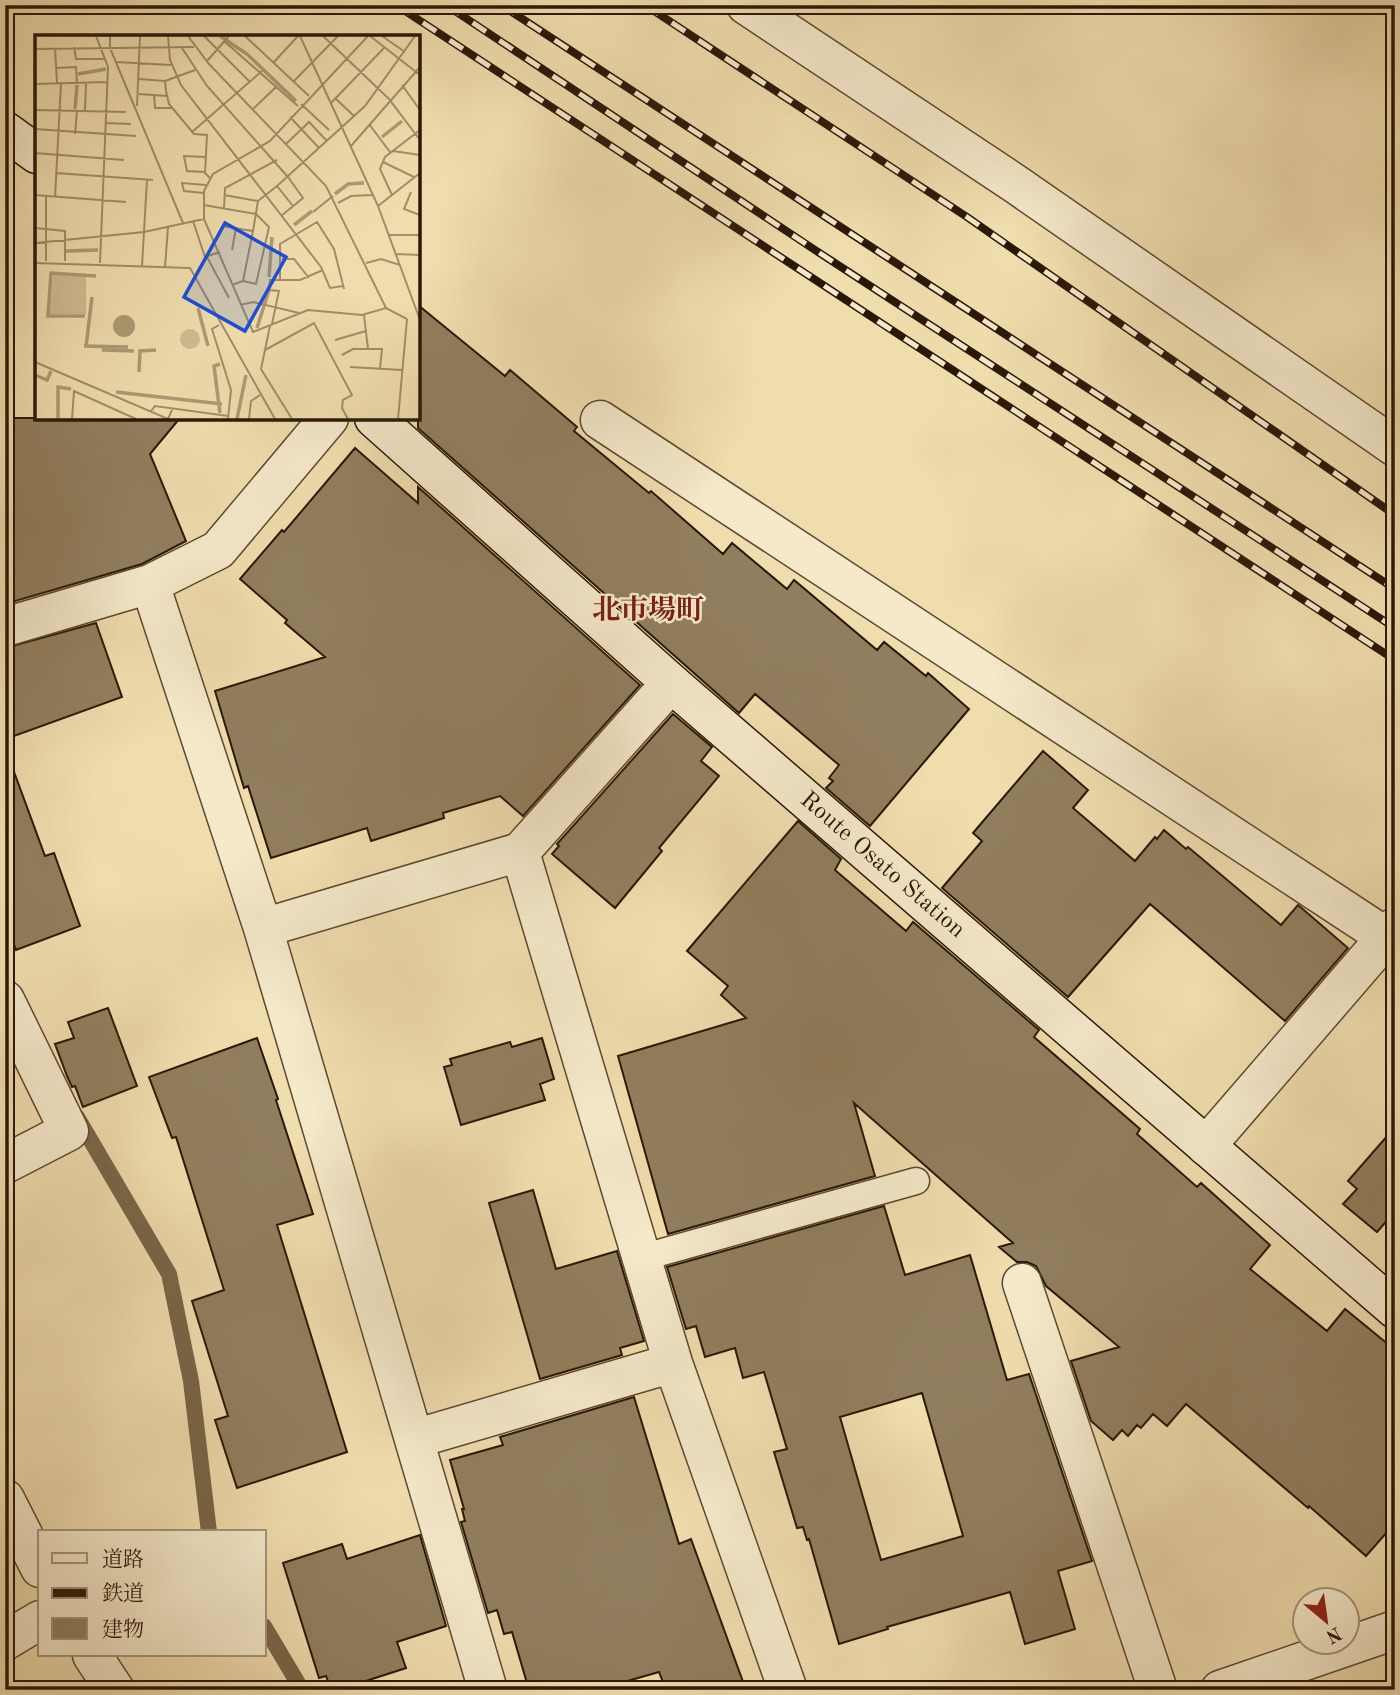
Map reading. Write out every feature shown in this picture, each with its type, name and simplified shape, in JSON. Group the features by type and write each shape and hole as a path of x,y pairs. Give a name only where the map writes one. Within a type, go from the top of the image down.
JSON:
{"street":[{"path":"746,5 1017,185 1395,447"},
{"path":"5,131 35,153"},
{"path":"5,627 150,584 218,550 327,420"},
{"name":"Route Osato Station","path":"376,420 671,683 1395,1310"},
{"path":"600,420 1391,932 1206,1146"},
{"path":"150,584 263,928 488,1690"},
{"path":"263,928 520,852 671,683"},
{"path":"520,852 673,1363 788,1690"},
{"path":"5,1000 69,1131 5,1164"},
{"path":"1022,1283 1158,1690"},
{"path":"414,1439 673,1363"},
{"path":"5,1499 38,1564"},
{"path":"5,1641 38,1621"},
{"path":"1220,1690 1395,1630"},
{"path":"93,1656 116,1690"}],"lane":[{"path":"641,1258 916,1181"}],"building":[{"path":"420,307 505,376 510,370 577,427 574,431 649,493 651,491 723,554 732,543 787,589 794,580 877,650 884,642 926,676 928,673 969,709 870,826 826,788 833,781 829,778 839,765 755,694 739,713 418,428"},
{"path":"5,418 178,420 150,454 186,541 142,564 5,604"},
{"path":"355,448 418,503 418,487 640,685 523,816 500,796 443,813 444,818 371,841 367,828 271,858 248,786 244,788 215,691 325,657 240,579"},
{"path":"96,623 122,697 14,736 5,711 5,648"},
{"path":"673,714 712,747 701,761 719,776 659,848 662,851 615,908 552,854 559,846 557,844"},
{"path":"1043,751 1088,790 1073,808 1135,861 1164,830 1281,925 1298,905 1348,948 1285,1021 1150,904 1068,997 942,888 982,841 973,833"},
{"path":"5,761 10,761 45,856 54,853 80,926 16,950 5,920"},
{"path":"798,821 841,859 835,870 906,931 913,922 1039,1030 1034,1037 1140,1129 1137,1134 1197,1187 1201,1183 1270,1245 1250,1269 1327,1331 1345,1309 1395,1350 1395,1523 1366,1556 1186,1404 1167,1426 1153,1414 1141,1428 1137,1425 1128,1436 1122,1430 1113,1440 1091,1421 1071,1361 1119,1347 1046,1286 1036,1266 1017,1262 999,1247 1013,1243 854,1103 875,1176 668,1234 618,1056 746,1018 721,995 728,986 687,951"},
{"path":"108,1008 137,1086 83,1107 55,1044 74,1038 68,1022"},
{"path":"257,1038 313,1214 277,1225 347,1452 237,1488 215,1420 228,1416 192,1301 224,1290 176,1137 172,1138 149,1077"},
{"path":"542,1038 554,1079 540,1084 545,1100 461,1125 444,1067 452,1065 450,1059 510,1042 512,1047"},
{"path":"1395,1127 1395,1221 1390,1217 1377,1232 1343,1204 1357,1189 1348,1181"},
{"path":"533,1190 556,1269 617,1251 644,1341 620,1348 622,1355 540,1379 489,1203"},
{"path":"884,1206 905,1275 970,1255 1007,1380 1029,1374 1092,1561 1058,1571 1075,1629 1025,1644 1010,1592 887,1627 888,1629 839,1644 809,1539 807,1540 803,1527 797,1528 774,1452 787,1449 764,1372 743,1378 735,1348 705,1357 696,1326 686,1329 667,1267","holes":["922,1393 963,1536 881,1560 840,1417"]},
{"path":"634,1397 679,1544 691,1539 746,1690 666,1690 659,1672 596,1690 529,1690 512,1632 504,1634 497,1610 488,1613 461,1522 465,1521 464,1509 450,1460 503,1445 500,1437"},
{"path":"420,1535 446,1626 397,1642 406,1668 331,1690 326,1676 319,1678 283,1563 342,1544 347,1559"}],"waterway":[{"path":"77,1117 169,1274 191,1381 209,1530"},
{"path":"266,1629 302,1690"}],"railway":[{"path":"396,5 1395,660"},
{"path":"446,5 815,250 1395,628"},
{"path":"501,5 1395,589"},
{"path":"645,5 967,217 1395,515"}],"district":[{"name":"北市場町","path":"648,612"}]}
